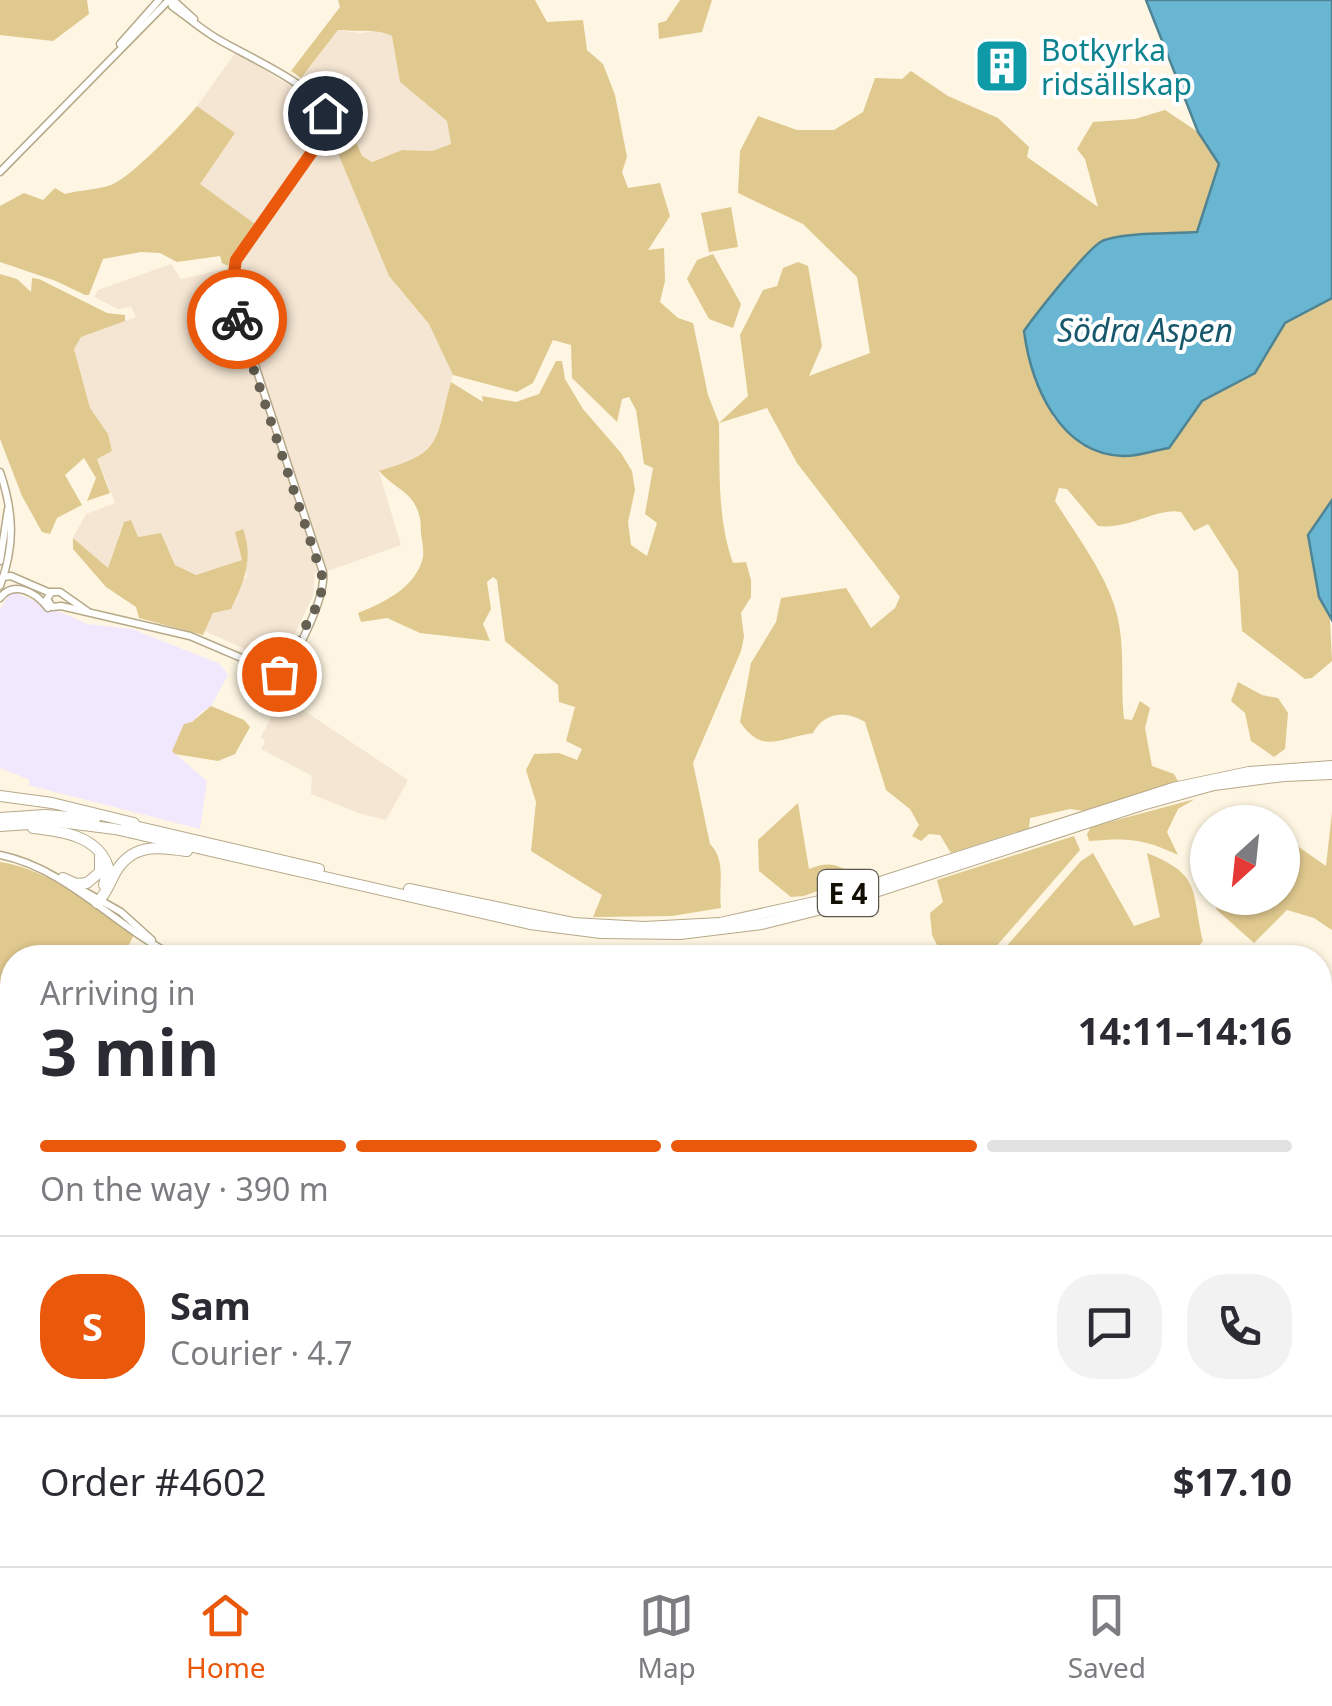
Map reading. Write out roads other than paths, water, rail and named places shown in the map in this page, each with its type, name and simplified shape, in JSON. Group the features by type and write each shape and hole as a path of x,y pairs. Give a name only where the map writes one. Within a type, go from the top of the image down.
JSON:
{"highway":[{"name":"E 4","path":"1,823 88,825 531,917 601,926 680,927 796,908 1172,788 1249,772 1332,770"},
{"path":"4,797 52,803 159,831"},
{"name":"E 4","path":"1,823 74,816 159,831 244,855"},
{"path":"1,823 53,830 95,847 108,867 99,901"},
{"path":"63,878 82,884 97,877 101,866 95,847"},
{"path":"99,901 124,859 136,851 158,848 244,855"}],"street":[{"path":"0,170 160,0"},
{"path":"0,170 171,0"},
{"path":"2,576 11,576 49,596 52,607 190,636 279,674 324,590 323,572 231,292 236,260 319,142 326,124 325,113 315,99 292,82 198,24 172,6 171,0"},
{"path":"0,472 12,512 12,550 0,593"},
{"path":"0,560 8,503"},
{"path":"2,576 49,596 58,591 91,614"},
{"path":"0,593 8,586 19,586"},
{"path":"0,593 15,588 40,599 48,610"},
{"path":"60,606 64,597"},
{"path":"0,852 63,878 157,945"},
{"path":"0,852 99,901"}],"water":[{"name":"Södra Aspen","path":"1146,0 1332,0 1332,298 1285,323 1255,373 1202,401 1169,448 1123,456 1101,452 1065,430 1052,413 1033,373 1024,331 1102,241 1197,232 1219,164 1198,132"},
{"path":"1332,500 1332,620 1319,597 1308,535"}],"place":[{"name":"Botkyrka ridsällskap","path":"1002,66"}]}
